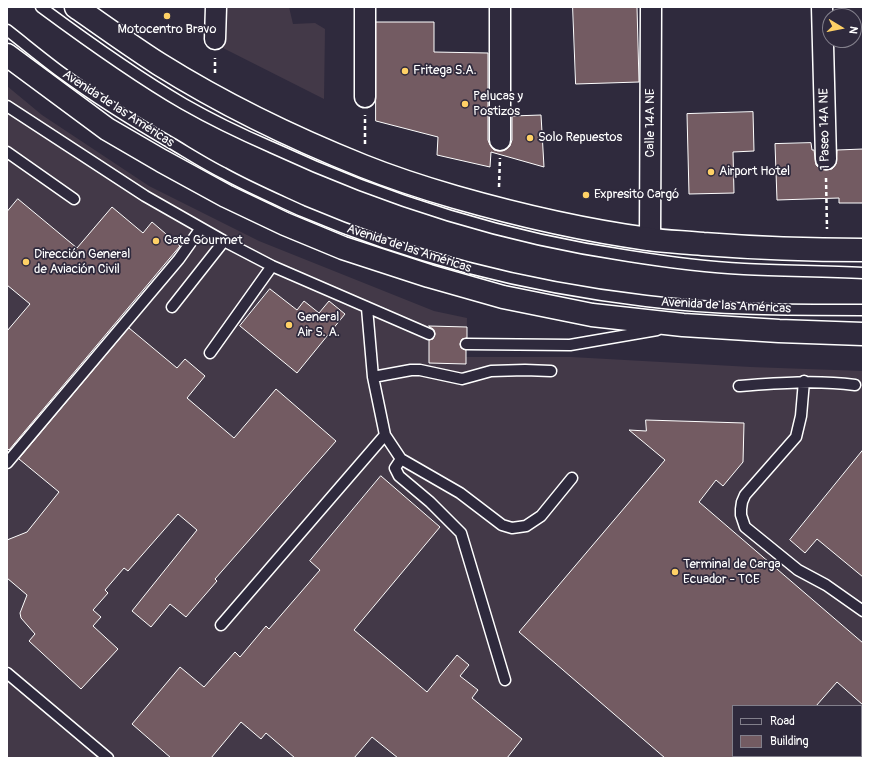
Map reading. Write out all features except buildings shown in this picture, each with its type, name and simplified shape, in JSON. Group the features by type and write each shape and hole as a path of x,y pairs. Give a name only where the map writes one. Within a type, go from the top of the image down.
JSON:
{"main road":[{"path":"76,7 160,64 254,117 364,167 426,188 499,210 587,229 650,240 743,247 863,250"},
{"name":"Avenida de las Américas","path":"7,55 107,129 162,161 226,196 285,224 343,248 429,276 503,297 592,315 683,325 863,334"}],"street":[{"path":"215,39 216,7"},
{"path":"365,7 365,97"},
{"path":"500,7 500,140"},
{"name":"Calle 14A NE","path":"650,240 651,7"},
{"name":"1 Paseo 14A NE","path":"822,7 826,159"}],"lane":[{"path":"41,7 132,72 184,104 242,134 302,162 355,184 414,205 474,224 531,238 629,256 685,264 744,269 863,273"},
{"name":"Avenida de las Américas","path":"7,30 62,73 100,100 224,174 296,208 380,242 439,261 482,272 533,284 598,295 648,302 718,307 783,310 863,310"},
{"path":"7,106 145,196 224,241 272,266 429,334"},
{"path":"7,152 74,198"},
{"path":"7,463 179,259 201,228"},
{"path":"172,307 224,241"},
{"path":"210,353 272,266"},
{"path":"368,308 373,378 384,435 401,459 460,493 502,525 512,528 526,526 541,516 572,478"},
{"path":"466,344 570,345 683,325"},
{"path":"373,378 411,370 420,370 462,379 491,372 525,370 551,371"},
{"path":"738,386 804,381 855,385"},
{"path":"804,381 801,416 796,437 745,495 742,502 741,515 745,527 798,570 826,585 863,611"},
{"path":"221,625 384,435"},
{"path":"401,459 395,468 398,476 430,502 461,533 505,680"},
{"path":"7,673 108,758"}],"path":[{"path":"215,39 215,95"},
{"path":"364,167 365,97"},
{"path":"499,210 500,140"},
{"name":"1 Paseo 14A NE","path":"826,159 828,250"}],"shaded area":[{"path":"226,7 289,7 293,24 315,23 325,29 324,99 223,48"},
{"path":"7,86 42,115 149,186 259,241 434,311 467,318 466,357 571,357 751,367 863,371 863,758 7,758"}],"place":[{"name":"Motocentro Bravo","path":"167,16"},
{"name":"Fritega S.A.","path":"405,71"},
{"name":"Pelucas y Postizos","path":"465,104"},
{"name":"Solo Repuestos","path":"530,138"},
{"name":"Airport Hotel","path":"711,172"},
{"name":"Expresito Cargó","path":"586,195"},
{"name":"Gate Gourmet","path":"156,241"},
{"name":"Dirección General de Aviación Civil","path":"26,262"},
{"name":"General Air S. A.","path":"289,325"},
{"name":"Terminal de Carga Ecuador - TCE","path":"675,572"}]}
